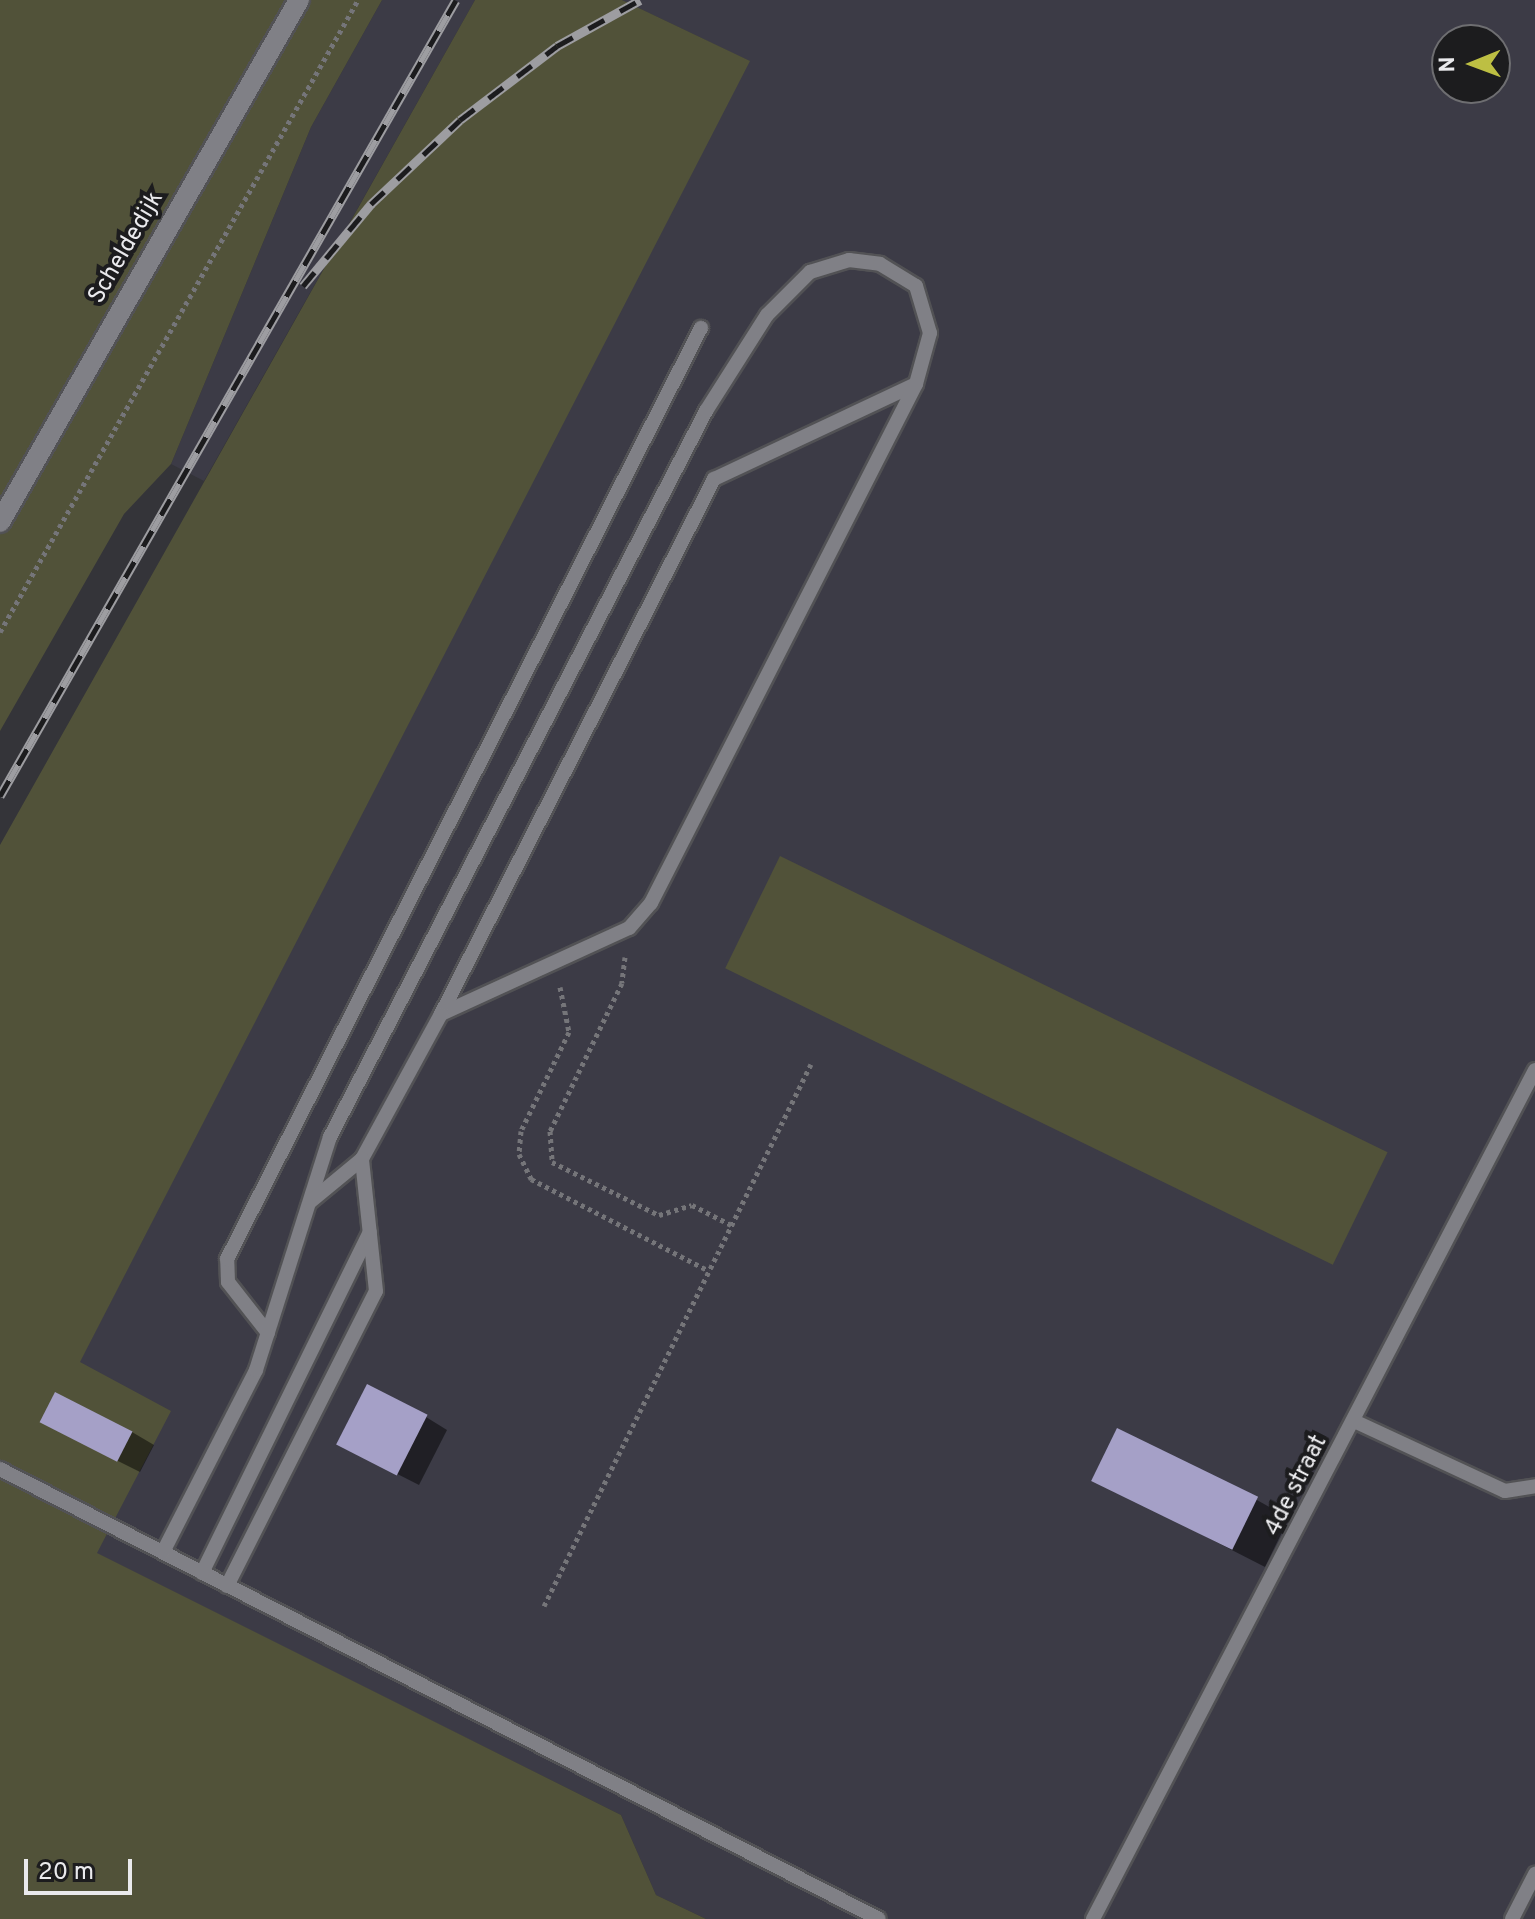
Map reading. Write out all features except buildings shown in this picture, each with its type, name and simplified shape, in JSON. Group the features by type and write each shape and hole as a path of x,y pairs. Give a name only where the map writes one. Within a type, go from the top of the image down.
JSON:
{"street":[{"name":"Scheldedijk","path":"0,522 299,0"}],"lane":[{"path":"163,1552 256,1370 330,1137 706,411 767,315 810,272 849,260 880,264 916,286 930,333 916,384 651,903 629,928 441,1014"},
{"path":"268,1333 228,1282 227,1259 701,328"},
{"path":"310,1202 362,1159 441,1014 714,479 916,384"},
{"name":"4de straat","path":"1093,1919 1535,1070"},
{"path":"227,1586 376,1291 362,1159"},
{"path":"202,1573 370,1232"},
{"path":"1354,1421 1505,1491 1535,1486"},
{"path":"0,1469 879,1919"},
{"path":"1512,1919 1535,1874"}],"path":[{"path":"0,632 358,0"},
{"path":"629,928 622,983 546,1146 552,1162 659,1215 692,1205 731,1225"},
{"path":"550,964 568,1007 569,1032 521,1131 519,1154 531,1179 709,1271"},
{"path":"544,1606 811,1064"}],"shaded area":[{"path":"382,0 475,0 204,481 171,464 311,127"},
{"path":"622,0 1535,0 1535,1919 706,1919 656,1895 621,1815 97,1554 79,1363 749,61"}],"green space":[{"path":"0,0 382,0 311,127 171,464 124,514 0,731"},
{"path":"475,0 622,0 750,61 80,1362 171,1411 97,1553 621,1815 656,1895 706,1919 0,1919 0,845"},
{"path":"780,856 1388,1152 1333,1265 725,968"}],"railway":[{"path":"0,796 456,0"},
{"path":"303,286 371,204 460,120 557,46 640,0"}]}
